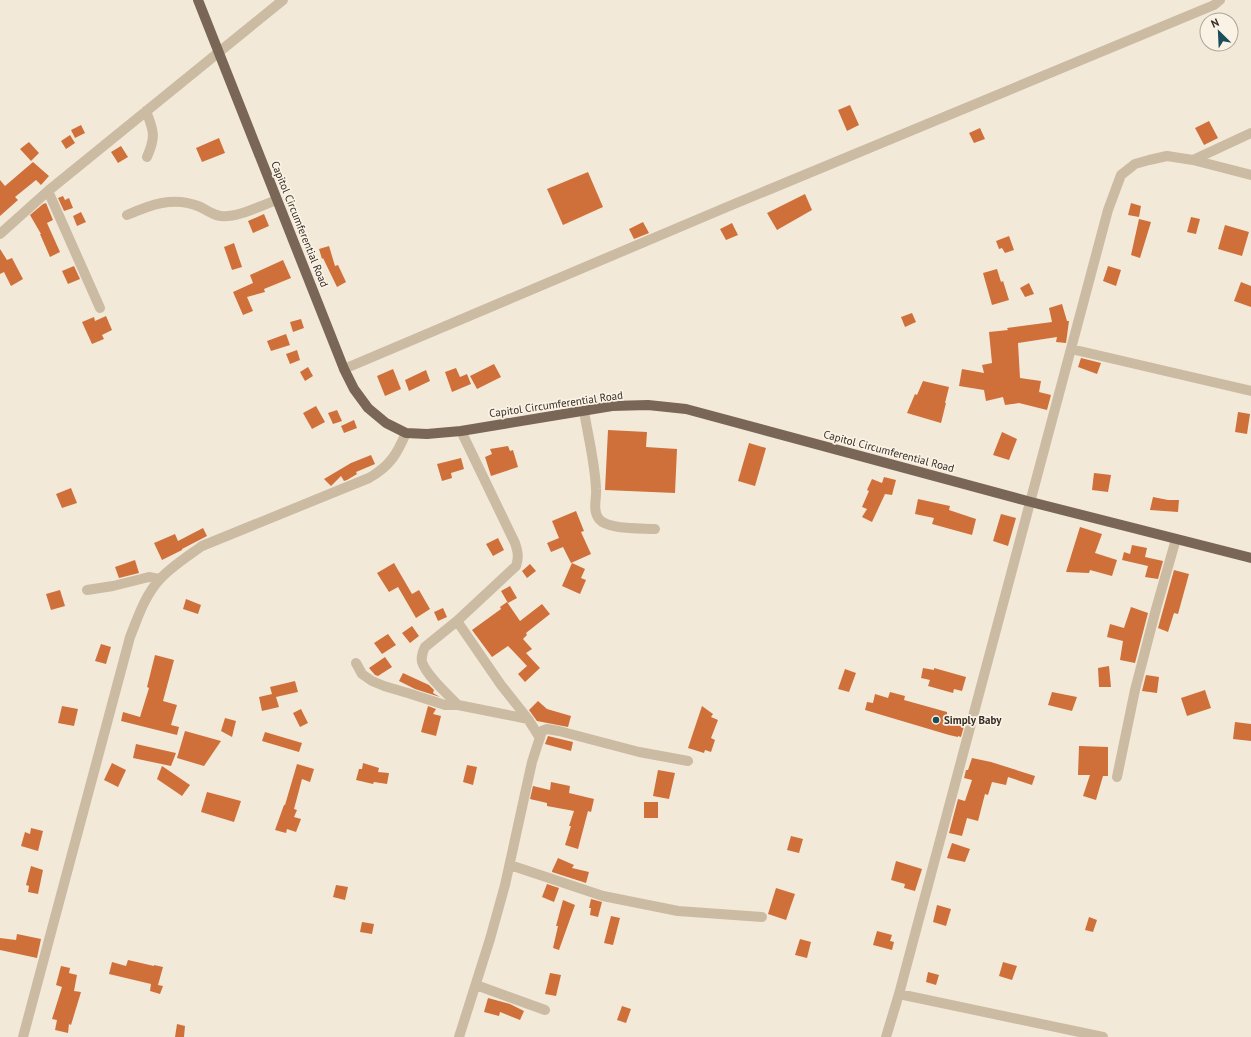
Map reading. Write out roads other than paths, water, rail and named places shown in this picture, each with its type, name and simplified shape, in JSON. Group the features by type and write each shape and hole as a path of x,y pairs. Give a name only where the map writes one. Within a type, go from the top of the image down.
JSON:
{"main road":[{"name":"Capitol Circumferential Road","path":"198,0 344,369 354,388 368,408 386,423 406,433 427,434 461,431 612,406 648,405 686,409 1031,502 1251,558"}],"street":[{"path":"0,234 48,191 283,0"},
{"path":"344,369 727,207 1214,5 1220,0"},
{"path":"146,112 153,129 154,137 152,147 147,157"},
{"path":"1193,160 1251,134"},
{"path":"886,1037 899,994 1108,210 1121,175 1135,164 1167,156 1193,160 1251,175"},
{"path":"48,191 100,308"},
{"path":"127,215 150,205 181,201 199,206 212,214 222,216 238,214 277,200"},
{"path":"1071,349 1251,391"},
{"path":"584,410 595,473 595,505 599,519 604,523 616,527 655,529"},
{"path":"458,705 426,671 422,661 422,653 425,647 457,621 516,566 518,560 518,552 515,543 461,431"},
{"path":"24,1037 130,637 143,603 159,579 202,546 378,473 388,466 395,456 406,433"},
{"path":"1117,777 1135,690 1176,539"},
{"path":"87,590 113,586 149,576 159,579"},
{"path":"457,621 501,685 528,719 540,738"},
{"path":"356,663 362,674 372,681 384,686 445,705 458,705 528,719"},
{"path":"459,1037 490,939 510,865 532,762 542,732 544,730 550,730 639,752 688,761"},
{"path":"510,865 603,896 678,911 762,917"},
{"path":"476,985 545,1010"},
{"path":"899,994 1103,1037"}],"place":[{"name":"Simply Baby","path":"936,720"}]}
